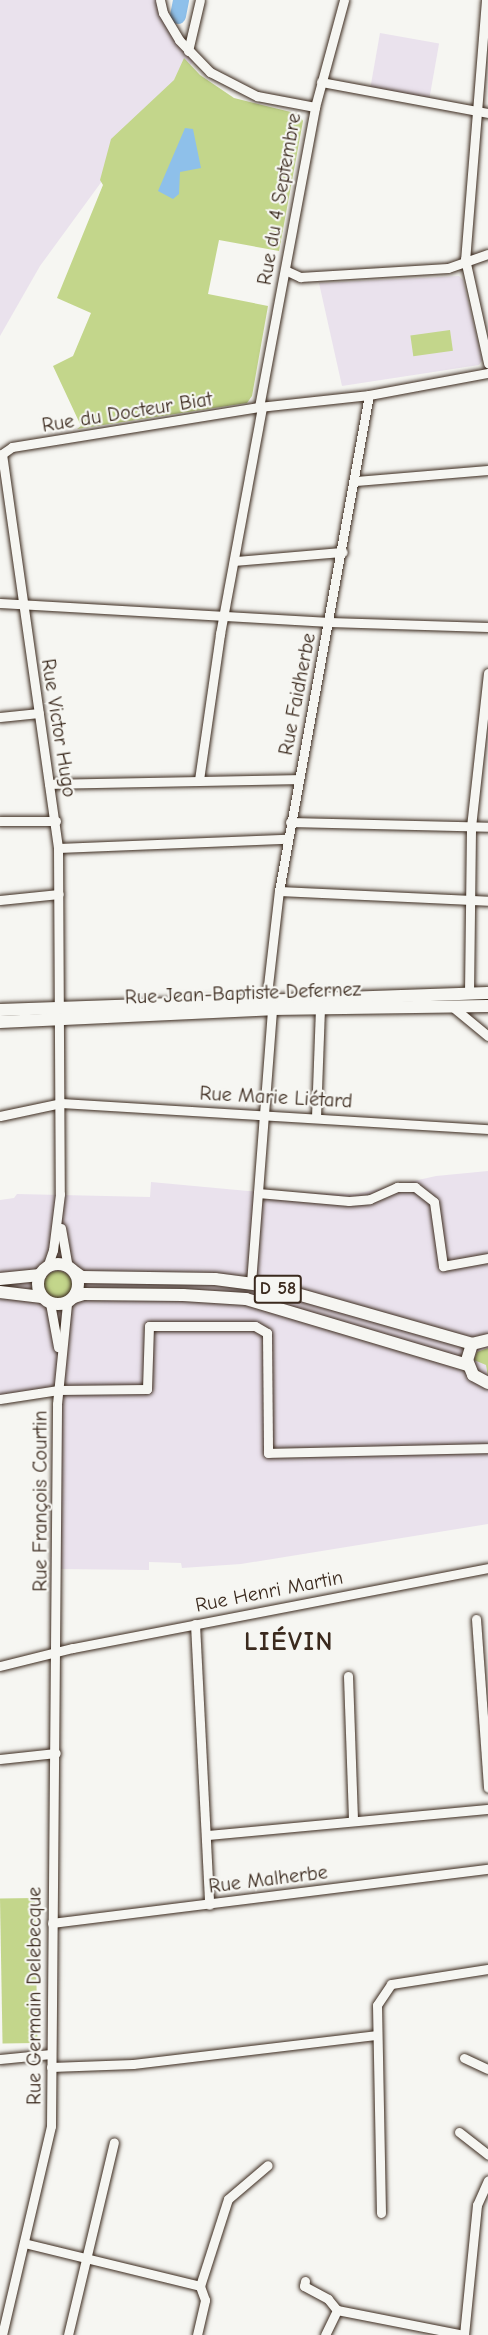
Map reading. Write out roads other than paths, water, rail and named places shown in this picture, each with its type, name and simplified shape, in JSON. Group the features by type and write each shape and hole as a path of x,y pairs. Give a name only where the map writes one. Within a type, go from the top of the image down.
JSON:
{"main road":[{"name":"Rue Jean-Baptiste Defernez","path":"0,1022 61,1014 488,993"},
{"name":"Rue Jean-Baptiste Defernez","path":"269,1005 320,1010 488,1006"},
{"name":"Rue Jean-Baptiste Defernez","path":"0,1010 61,1014"},
{"path":"0,1279 24,1280 57,1263 72,1269 79,1285 70,1300 46,1300 24,1293 0,1292"},
{"name":"D 58","path":"72,1269 82,1277 251,1283 483,1339"},
{"path":"43,1271 46,1300"},
{"name":"D 58","path":"70,1300 84,1294 246,1299 468,1365"},
{"path":"483,1339 467,1353 468,1365 473,1375 488,1383"}],"street":[{"path":"160,0 163,13 188,51 210,72 244,92 315,106"},
{"path":"188,51 200,0"},
{"name":"Rue du 4 Septembre","path":"200,780 224,616 315,106 344,0"},
{"path":"486,0 466,264 488,363"},
{"path":"321,82 477,109 488,113"},
{"path":"285,270 297,276 466,264 488,254"},
{"path":"282,287 297,276"},
{"name":"Rue du Docteur Biat","path":"1,453 12,447 260,407 369,395 488,372"},
{"name":"Rue Faidherbe","path":"251,1283 269,1005 279,891 290,822 356,481 369,395"},
{"name":"Rue Victor Hugo","path":"1,453 56,821 61,1014"},
{"path":"356,481 488,470"},
{"path":"235,561 343,552"},
{"path":"0,603 329,622 488,627"},
{"path":"469,993 471,827 488,673"},
{"path":"0,717 39,713"},
{"path":"49,784 299,779"},
{"path":"0,820 56,821"},
{"path":"290,822 488,827"},
{"path":"58,848 287,840"},
{"path":"279,891 469,902 488,901"},
{"path":"0,900 59,894"},
{"path":"454,1008 488,1036"},
{"path":"316,1117 320,1010"},
{"path":"61,1014 60,1209 62,1250 72,1269"},
{"name":"Rue Marie Liétard","path":"0,1116 61,1102 488,1129"},
{"path":"258,1193 349,1201 370,1199 397,1186 415,1187 434,1202 442,1266 488,1258"},
{"path":"43,1271 60,1209"},
{"path":"46,1300 59,1351"},
{"path":"59,1351 70,1300"},
{"path":"0,1399 58,1390 147,1389 149,1326 255,1326 267,1333 268,1453 488,1448"},
{"name":"Rue François Courtin","path":"56,1652 59,1351"},
{"name":"Rue Henri Martin","path":"0,1666 56,1652 195,1624 488,1568"},
{"path":"476,1619 488,1788"},
{"path":"195,1624 209,1901"},
{"name":"Rue Germain Delebecque","path":"2,2335 51,2126 56,1652"},
{"path":"348,1676 353,1821"},
{"path":"0,1759 56,1753"},
{"path":"207,1835 488,1809"},
{"name":"Rue Malherbe","path":"52,1923 209,1901 488,1869"},
{"path":"381,2213 375,2036 377,2005 392,1984 488,1969"},
{"path":"51,2067 134,2064 375,2036"},
{"path":"0,2060 51,2054"},
{"path":"464,2058 488,2069"},
{"path":"459,2132 488,2156"},
{"path":"68,2335 114,2142"},
{"path":"197,2335 205,2300 200,2286 228,2199 268,2165"},
{"path":"305,2281 304,2286 328,2299 337,2310 464,2335 477,2205 488,2180"},
{"path":"24,2243 200,2286"},
{"path":"325,2335 337,2310"}],"water":[{"path":"185,128 193,129 201,168 180,172 179,194 173,199 158,191"}],"waterway":[{"path":"178,16 181,0"}],"district":[{"name":"LIÉVIN","path":"289,1643"}]}
